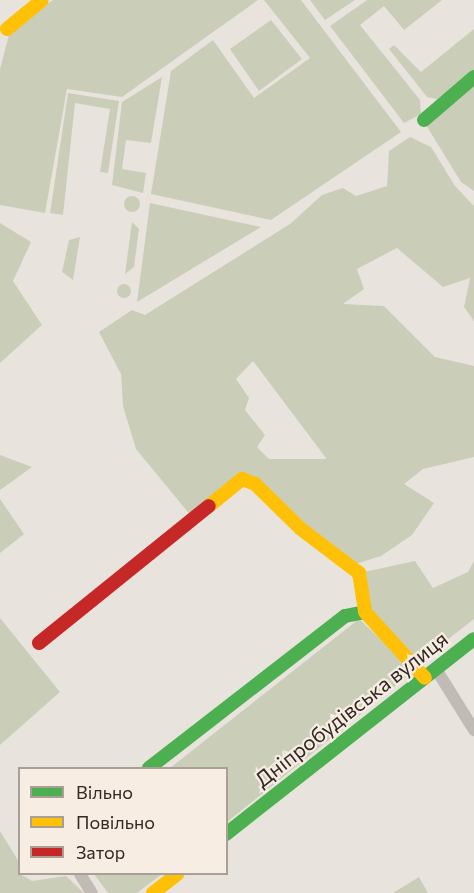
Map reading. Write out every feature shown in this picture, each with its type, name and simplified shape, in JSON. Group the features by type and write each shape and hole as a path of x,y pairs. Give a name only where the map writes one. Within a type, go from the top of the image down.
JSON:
{"street":[{"path":"7,29 42,0"},
{"path":"424,120 474,77"},
{"path":"39,643 242,479 255,484 301,530 359,573 365,612 430,674 474,730"},
{"path":"150,767 345,616 365,612"},
{"name":"Дніпробудівська вулиця","path":"228,832 474,639"},
{"path":"81,875 92,893"},
{"path":"153,893 175,875"}],"green space":[{"path":"53,0 258,0 122,97 67,89 45,213 0,205 0,69 10,31"},
{"path":"264,0 301,0 401,132 271,220 151,194 171,71 213,40 254,98 310,58"},
{"path":"310,0 355,0 325,20"},
{"path":"367,0 442,0 404,30 384,6 360,25 420,100 421,114 404,123 330,26"},
{"path":"271,20 302,59 259,91 230,49"},
{"path":"474,29 474,73 437,99 427,97 389,49 394,45 421,72"},
{"path":"162,77 151,143 126,140 122,169 146,173 143,193 112,185 122,102"},
{"path":"474,86 474,191 461,182 426,125"},
{"path":"68,93 119,101 108,173 100,172 110,109 75,103 63,215 50,213"},
{"path":"410,137 431,147 455,186 474,206 474,321 464,307 470,278 443,287 397,248 357,269 364,289 343,304 384,306 435,357 474,366 474,457 423,469 404,484 434,503 412,535 381,556 349,566 243,479 192,517 136,449 123,406 121,374 99,332 132,310 145,315 290,224 322,195 343,188 356,196 387,186 389,151","holes":["253,361 326,458 269,459 257,447 265,435 245,410 249,398 236,379"]},
{"path":"132,196 140,204 132,212 124,204"},
{"path":"150,203 261,227 137,302"},
{"path":"132,222 139,229 134,267 125,274"},
{"path":"0,223 31,242 13,281 42,325 0,363"},
{"path":"80,237 73,280 62,272 69,240"},
{"path":"121,284 127,284 131,291 127,298 121,298 117,294 117,288"},
{"path":"0,455 32,467 0,490"},
{"path":"0,499 24,534 0,553"},
{"path":"415,561 433,588 468,572 474,561 474,619 414,666 365,612 359,573"},
{"path":"0,618 60,692 0,745"},
{"path":"359,619 410,667 407,677 228,821 228,767 171,767"},
{"path":"0,831 18,860 18,875 32,881 66,876 84,893 0,893"},
{"path":"95,875 161,875 137,893 108,893"},
{"path":"419,877 428,893 393,893"}],"traffic: fast":[{"path":"424,120 474,77"},
{"path":"150,767 345,616 365,612"},
{"path":"228,832 474,639"}],"traffic: slow":[{"path":"7,29 42,0"},
{"path":"209,506 242,479 255,484 301,529 359,573 365,612 425,678"},
{"path":"153,893 176,875"}],"traffic: jam":[{"path":"39,643 209,506"}]}
